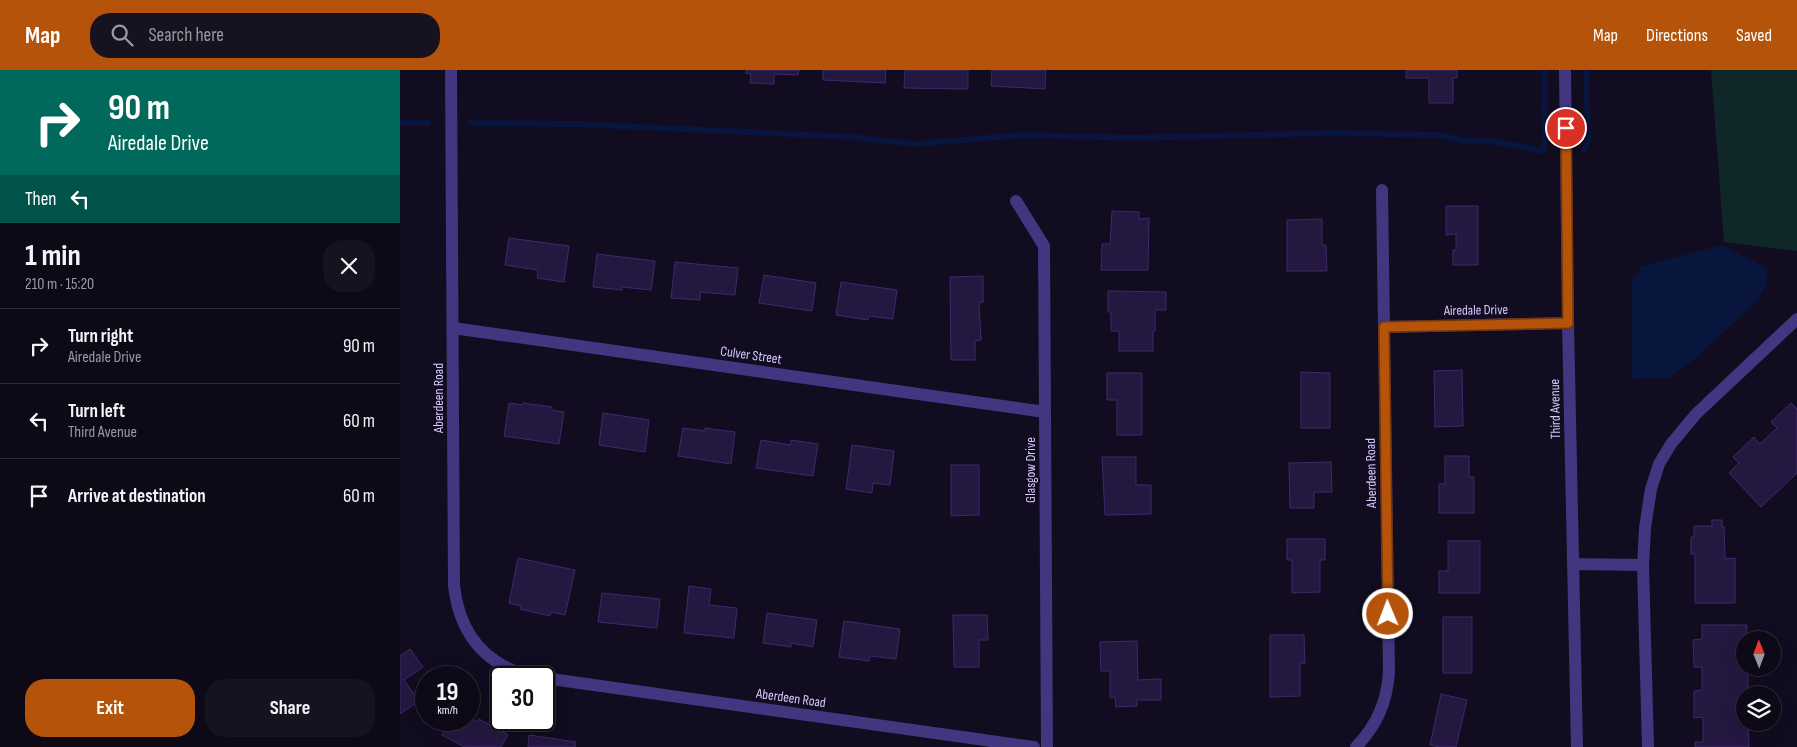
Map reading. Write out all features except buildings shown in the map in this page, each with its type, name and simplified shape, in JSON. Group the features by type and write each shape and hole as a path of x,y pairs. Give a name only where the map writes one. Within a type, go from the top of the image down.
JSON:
{"street":[{"name":"Aberdeen Road","path":"450,70 454,576 456,602 460,618 468,633 488,655 505,666"},
{"name":"Third Avenue","path":"1565,70 1576,747"},
{"name":"Aberdeen Road","path":"1356,747 1368,735 1377,721 1384,705 1388,688 1382,190"},
{"name":"Glasgow Drive","path":"1016,201 1044,246 1047,747"},
{"path":"1648,747 1642,565 1651,489 1659,464 1671,444 1696,414 1797,319"},
{"name":"Airedale Drive","path":"1384,327 1568,323"},
{"name":"Culver Street","path":"453,328 1045,412"},
{"path":"1573,564 1642,565"},
{"name":"Aberdeen Road","path":"555,680 1034,747"}],"green space":[{"path":"1711,70 1797,70 1797,251 1724,242"}],"water":[{"path":"1722,245 1767,268 1767,283 1757,301 1696,358 1669,378 1632,379 1632,280 1641,266"}],"waterway":[{"path":"471,123 575,124 853,137 914,144 1023,135 1132,138 1333,133 1440,135 1464,141 1490,141 1544,151 1545,70"},
{"path":"1584,151 1588,141 1586,70"},
{"path":"400,123 428,123"}],"route":[{"path":"1388,614 1384,327 1568,323 1566,128"}]}
